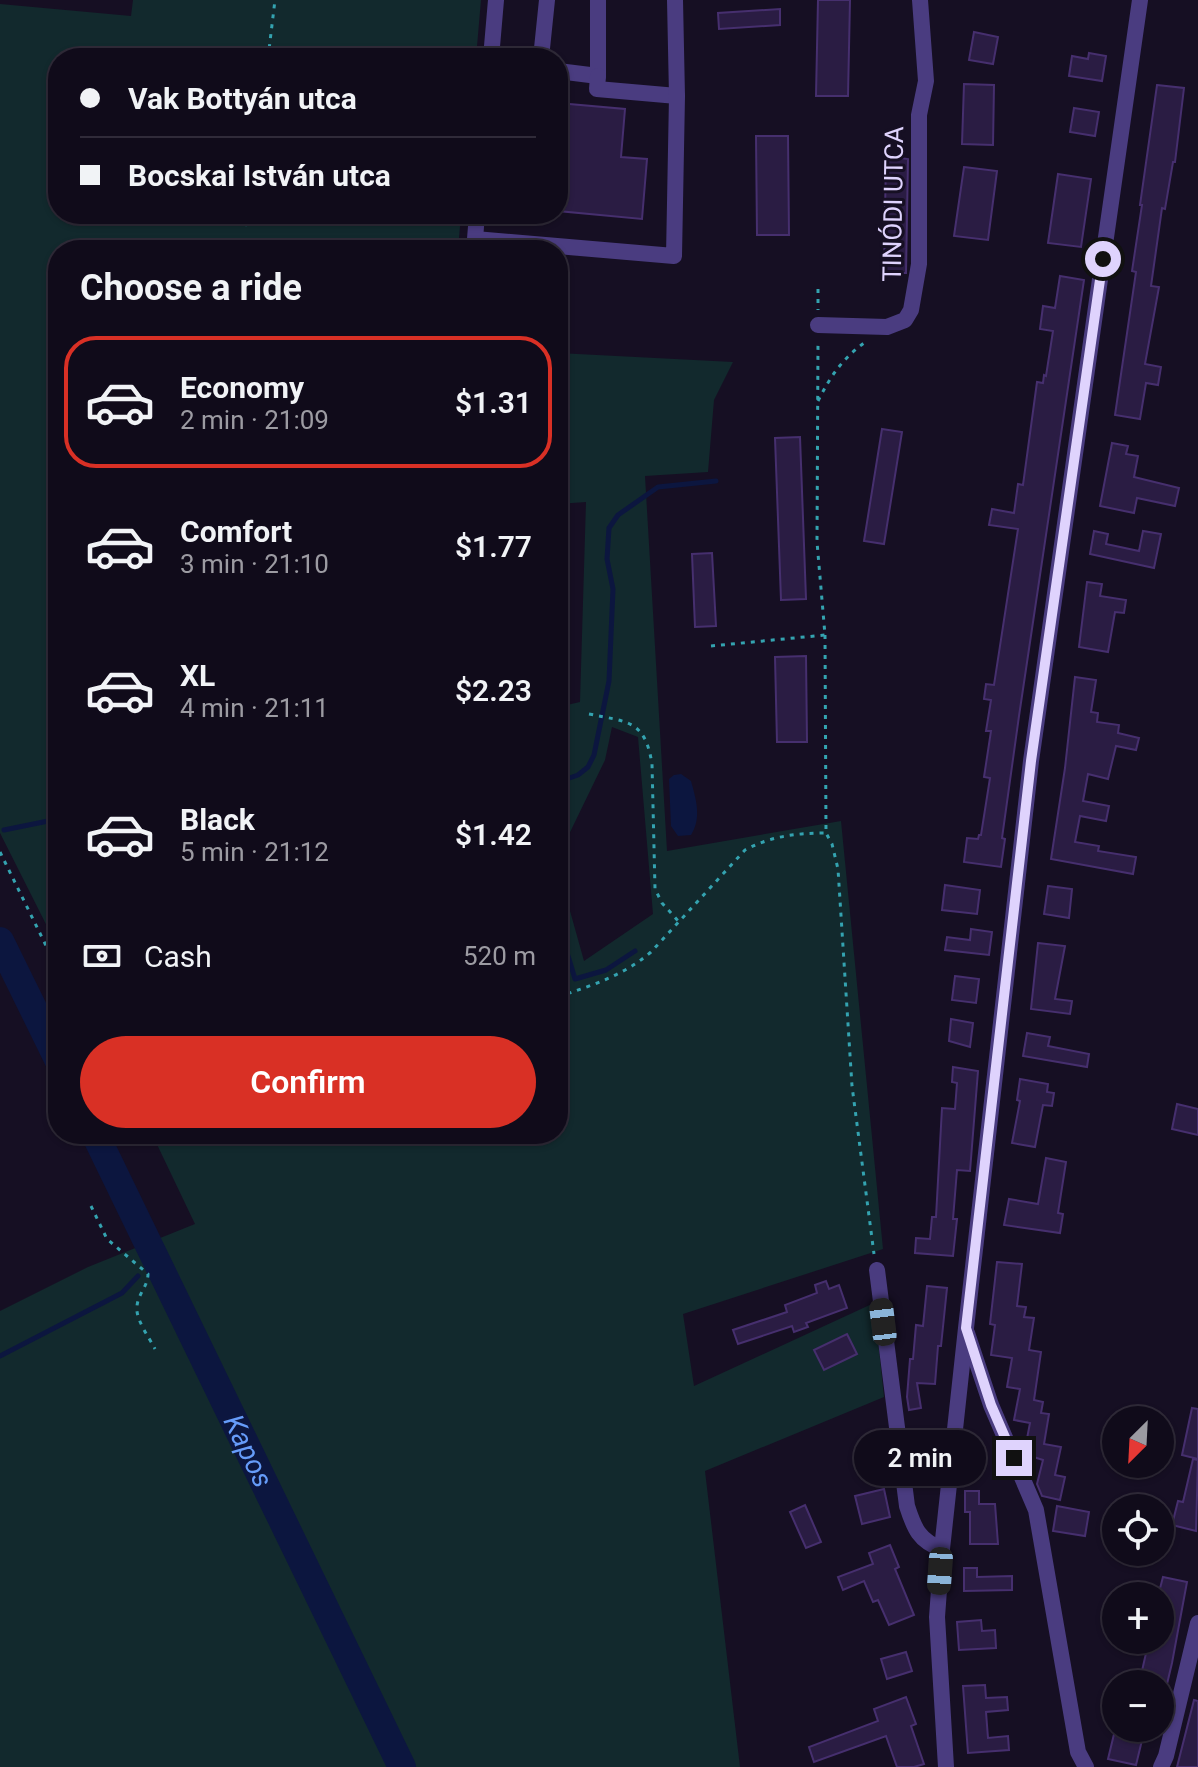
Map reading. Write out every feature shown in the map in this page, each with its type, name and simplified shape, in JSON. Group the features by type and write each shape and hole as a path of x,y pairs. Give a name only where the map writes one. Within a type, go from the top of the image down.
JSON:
{"street":[{"path":"492,48 496,0"},
{"path":"542,48 547,0"},
{"path":"598,0 597,89 677,96"},
{"path":"568,247 674,256 675,0"},
{"name":"TINÓDI UTCA","path":"887,327 905,320 916,290 919,115 926,81 920,0"},
{"path":"946,1767 937,1617 966,1328 1031,761 1140,0"},
{"path":"568,72 598,76"},
{"path":"476,224 475,239 487,240"},
{"path":"818,325 887,327"},
{"path":"877,1270 907,1506 914,1529 926,1543 942,1549"},
{"path":"966,1328 991,1405 1036,1510 1078,1752 1086,1767"},
{"path":"1161,1767 1198,1623"}],"path":[{"path":"269,48 275,0"},
{"path":"818,289 817,542 825,635 826,833 838,869 852,1086 877,1270"},
{"path":"817,404 830,377 847,355 887,327"},
{"path":"711,646 825,635"},
{"path":"589,714 629,722 642,731 649,743 655,889 662,903 679,922"},
{"path":"568,994 611,979 634,967 745,850 764,840 798,833 826,833"},
{"path":"0,852 48,950"},
{"path":"91,1206 107,1239 148,1274 149,1280 137,1305 138,1316 155,1349"}],"green space":[{"path":"133,0 481,0 477,48 48,48 48,224 460,224 459,240 48,240 48,928 0,833 0,4 131,16"},
{"path":"568,354 733,362 714,400 708,472 645,476 667,851 841,821 883,1249 683,1314 694,1386 874,1303 884,1397 705,1471 740,1767 0,1767 0,1311 88,1267 195,1224 157,1144 568,1144 568,904 584,961 653,914 638,737 612,727 605,760 568,836 568,705 580,702 586,502 568,503"}],"water":[{"path":"681,774 691,781 697,815 691,835 678,836 671,826 669,779"}],"building":[{"path":"818,0 850,0 848,96 816,96"},
{"path":"780,9 780,25 719,29 718,13"},
{"path":"974,32 998,37 993,64 969,60"},
{"path":"1089,53 1106,56 1102,81 1069,76 1072,56 1088,59"},
{"path":"964,84 994,85 993,145 962,144"},
{"path":"1157,85 1184,88 1175,162 1165,209 1162,208 1151,286 1159,287 1145,364 1161,367 1158,385 1146,383 1140,419 1115,415 1136,272 1132,271"},
{"path":"568,104 625,109 621,157 647,159 642,219 568,212"},
{"path":"1074,108 1099,112 1095,136 1070,132"},
{"path":"756,136 788,136 789,235 757,235"},
{"path":"886,156 908,159 906,273 884,273"},
{"path":"964,167 997,171 988,240 954,236"},
{"path":"1058,174 1091,179 1081,247 1048,243"},
{"path":"1060,276 1084,280 1019,716 1002,838 1005,839 1001,867 964,862 967,838 978,839 981,835 990,778 984,777 991,731 986,731 991,700 984,699 986,684 994,685 1018,529 989,525 992,509 1014,513 1018,484 1023,485 1037,382 1043,383 1046,376 1053,331 1040,329 1043,306 1055,308"},
{"path":"882,429 902,432 884,544 864,541"},
{"path":"800,437 806,599 781,600 775,438"},
{"path":"1112,443 1128,446 1126,454 1138,456 1134,477 1179,488 1175,506 1137,498 1134,513 1100,506"},
{"path":"1094,531 1108,534 1106,544 1139,551 1143,531 1161,534 1154,568 1090,554"},
{"path":"712,553 716,626 695,627 692,554"},
{"path":"1087,582 1102,584 1100,596 1126,600 1124,613 1115,612 1108,652 1079,647"},
{"path":"806,656 807,742 777,742 775,657"},
{"path":"1075,677 1096,680 1091,712 1098,713 1097,722 1119,725 1118,733 1139,738 1136,750 1116,746 1108,779 1088,774 1083,801 1109,806 1106,821 1080,816 1075,842 1099,846 1098,851 1136,857 1133,874 1051,859"},
{"path":"945,885 980,890 977,914 942,910"},
{"path":"1048,886 1072,889 1069,918 1044,914"},
{"path":"971,929 992,932 989,955 945,950 947,937 970,940"},
{"path":"1038,943 1065,946 1055,999 1072,1001 1070,1014 1031,1009"},
{"path":"955,976 979,979 976,1003 952,1000"},
{"path":"951,1019 973,1023 970,1047 949,1041"},
{"path":"1027,1033 1050,1037 1048,1046 1089,1054 1087,1067 1023,1056"},
{"path":"953,1067 978,1071 970,1171 957,1170 953,1256 915,1253 916,1238 930,1239 932,1217 936,1217 942,1108 955,1109 957,1083 952,1082"},
{"path":"1020,1079 1048,1084 1047,1092 1054,1093 1052,1106 1043,1105 1035,1147 1012,1143 1020,1101 1017,1100"},
{"path":"1177,1104 1198,1109 1198,1135 1172,1129"},
{"path":"1046,1158 1066,1162 1058,1213 1063,1214 1060,1233 1004,1225 1009,1199 1038,1204"},
{"path":"997,1262 1022,1264 1017,1306 1026,1307 1024,1317 1034,1318 1029,1350 1041,1352 1034,1400 1043,1402 1041,1413 1049,1414 1044,1444 1061,1447 1055,1475 1065,1477 1060,1500 1042,1496 1037,1484 1043,1460 1024,1454 1030,1423 1014,1420 1020,1389 1007,1387 1012,1358 991,1355 995,1325 990,1324"},
{"path":"826,1281 829,1289 839,1285 847,1308 806,1323 808,1327 794,1332 792,1326 738,1344 733,1330 787,1312 785,1305 817,1293 815,1285"},
{"path":"927,1286 947,1288 941,1346 938,1346 935,1384 917,1383 921,1408 909,1410 910,1359 913,1359 916,1325 923,1326"},
{"path":"847,1334 857,1354 824,1370 814,1350"},
{"path":"1192,1408 1198,1409 1198,1459 1182,1455"},
{"path":"1193,1459 1198,1460 1196,1531 1174,1526 1178,1501 1183,1502"},
{"path":"884,1489 890,1517 862,1524 855,1496"},
{"path":"965,1491 979,1491 979,1504 995,1504 998,1544 970,1544 970,1512 965,1512"},
{"path":"805,1505 821,1542 806,1548 790,1512"},
{"path":"1057,1506 1089,1512 1085,1536 1053,1531"},
{"path":"890,1545 899,1567 895,1569 914,1615 889,1625 878,1600 873,1602 864,1581 843,1590 838,1577 873,1564 869,1553"},
{"path":"964,1568 977,1568 977,1577 1012,1576 1012,1590 964,1591"},
{"path":"1163,1577 1187,1582 1174,1652 1174,1582 1162,1582"},
{"path":"981,1620 982,1631 995,1630 996,1648 959,1650 957,1622"},
{"path":"906,1652 912,1671 887,1679 881,1659"},
{"path":"1146,1654 1174,1654 1170,1670 1142,1670"},
{"path":"985,1685 986,1698 1007,1697 1008,1710 986,1712 988,1738 1008,1736 1009,1750 968,1753 963,1686"},
{"path":"906,1697 916,1724 911,1726 924,1764 897,1767 886,1736 814,1762 809,1747 878,1721 874,1709"},
{"path":"1194,1700 1198,1701 1198,1767 1177,1767"},
{"path":"1112,1742 1142,1742 1136,1765 1108,1759"}],"waterway":[{"path":"568,778 588,767 594,755 609,681 613,589 607,559 609,528 618,515 658,487 716,481"},
{"path":"4,830 48,821"},
{"name":"Kapos","path":"0,941 48,1039"},
{"path":"568,956 575,979 606,970 635,951"},
{"name":"Kapos","path":"100,1144 402,1767"},
{"path":"148,1264 156,1260"},
{"path":"0,1356 122,1293 138,1276"}],"route":[{"path":"1014,1458 991,1405 966,1328 1031,761 1103,259"}]}
